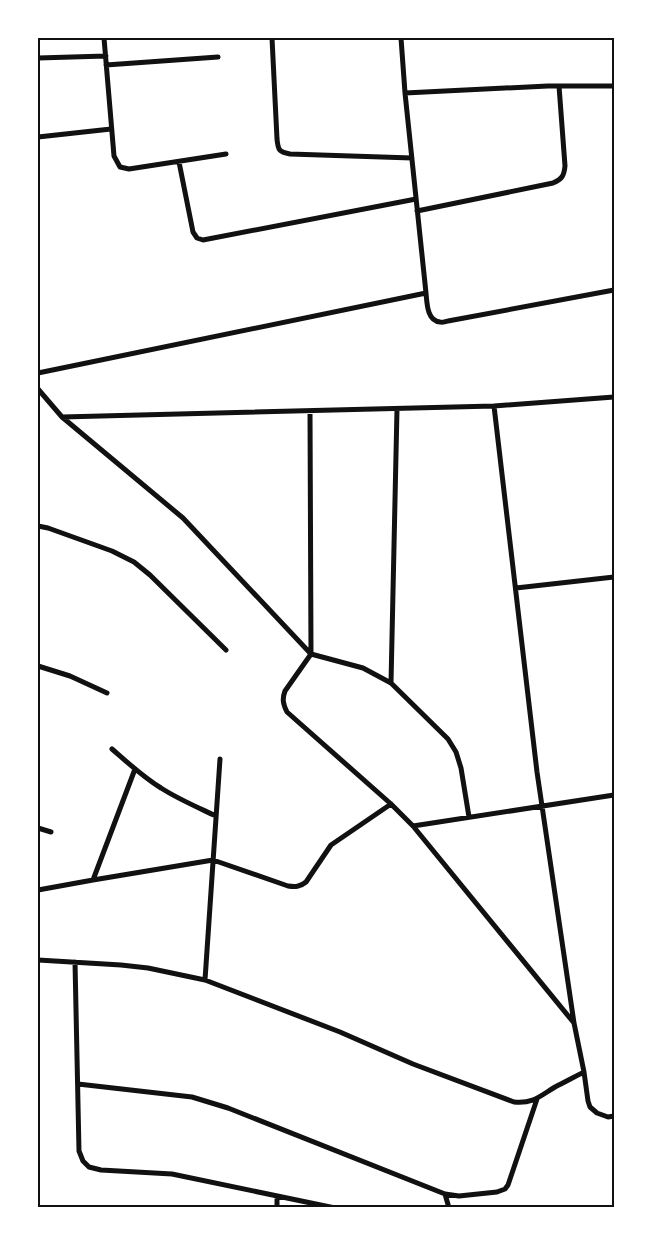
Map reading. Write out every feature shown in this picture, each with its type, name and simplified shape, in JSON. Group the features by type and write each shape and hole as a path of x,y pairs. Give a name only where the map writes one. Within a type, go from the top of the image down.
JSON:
{"street":[{"path":"104,38 114,156 120,167 129,170 226,154"},
{"path":"272,38 277,139 278,148 282,153 412,158"},
{"path":"402,38 405,93 426,293 430,314 434,320 439,322 614,290"},
{"path":"38,58 106,56"},
{"path":"106,65 218,57"},
{"path":"405,93 559,86 614,86"},
{"path":"417,211 560,180 564,175 565,166 559,86"},
{"path":"38,137 111,129"},
{"path":"179,162 194,232 197,238 203,240 416,199"},
{"path":"38,373 426,293"},
{"path":"38,389 62,417 183,518 311,654 363,668 391,683 448,738 456,752 461,768 468,817"},
{"path":"62,417 494,406 614,397"},
{"path":"494,406 542,806 574,1023 590,1107 597,1113 608,1117 614,1116"},
{"path":"391,683 397,408"},
{"path":"310,411 311,654 283,696 283,703 287,712 391,804 413,826 574,1023"},
{"path":"38,526 112,551 134,562 150,574 226,650"},
{"path":"516,588 614,577"},
{"path":"38,666 70,676 107,693"},
{"path":"112,749 159,787 216,816"},
{"path":"205,980 220,759"},
{"path":"93,880 135,769"},
{"path":"413,826 614,795"},
{"path":"38,890 213,860 288,886 301,886 306,882 331,845 391,804"},
{"path":"38,828 51,832"},
{"path":"38,960 148,968 205,980 340,1032 413,1064 514,1102 522,1103 537,1099 584,1072"},
{"path":"75,962 79,1151 83,1161 89,1167 101,1170 172,1174 335,1208"},
{"path":"78,1084 192,1097 210,1102 274,1125 445,1194 459,1196 497,1192 504,1189 508,1184 537,1099"},
{"path":"445,1194 448,1208"},
{"path":"276,1196 277,1208"}]}
